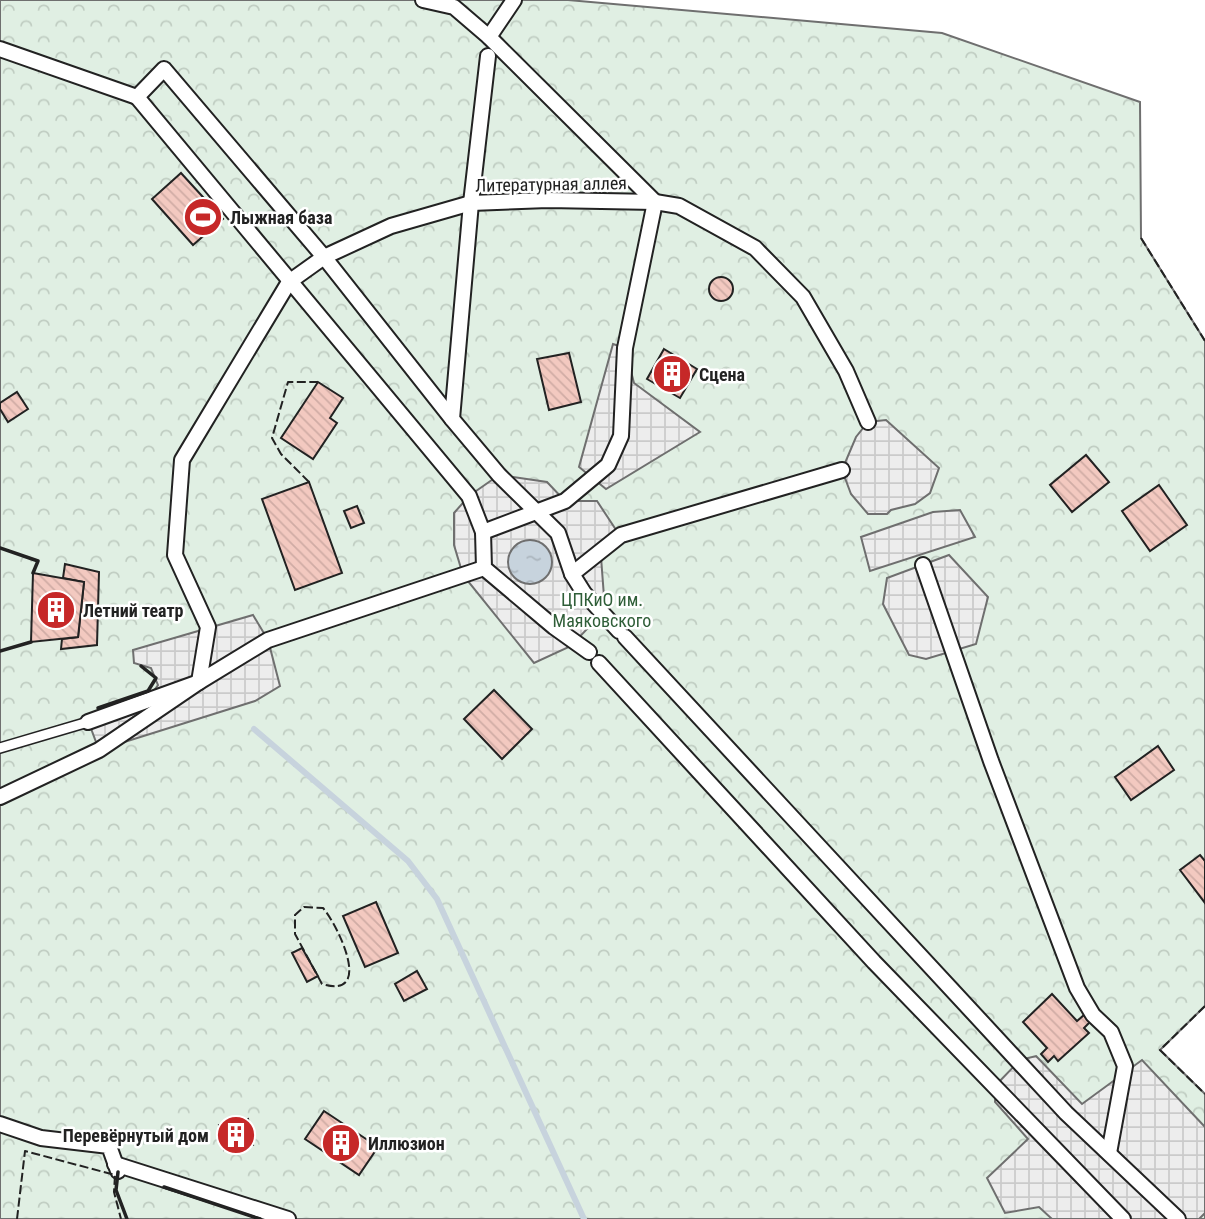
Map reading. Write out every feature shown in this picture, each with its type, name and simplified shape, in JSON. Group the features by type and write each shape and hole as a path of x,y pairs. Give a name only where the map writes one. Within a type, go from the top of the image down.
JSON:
{"street":[{"path":"423,0 454,7 489,37 655,202 625,348 621,436 608,465 565,501 483,532"},
{"path":"489,37 514,0"},
{"path":"0,50 137,97 468,496 483,532 484,568 594,657 874,962 1123,1219"},
{"path":"452,419 471,202 488,56"},
{"path":"137,97 164,69 324,257 499,475 558,533 572,574 584,593 1066,1113 1178,1219"},
{"name":"Литературная аллея","path":"199,682 208,627 175,555 182,460 289,282 324,257 391,226 471,202 655,202 679,206 755,247 803,297 846,371 868,422"},
{"path":"572,574 621,535 637,533 842,470"},
{"path":"923,565 990,761 1077,988 1093,1015 1111,1032 1121,1049 1125,1066 1109,1153"},
{"path":"0,797 99,750 199,682 268,640 484,568"},
{"path":"88,722 199,682"},
{"path":"0,1124 41,1138 109,1146 117,1168 288,1219"}],"lane":[{"path":"0,748 88,722"}],"green space":[{"name":"ЦПКиО им. Маяковского","path":"0,0 568,0 942,33 1140,102 1141,238 1205,341 1205,1006 1160,1050 1205,1094 1205,1219 0,1219"}],"shaded area":[{"path":"613,344 625,348 634,383 700,432 606,489 579,467"},
{"path":"886,420 939,468 930,493 915,504 891,510 887,514 868,514 851,494 842,470 856,437 868,422"},
{"path":"499,475 547,482 565,501 597,501 624,542 601,557 605,610 571,646 534,663 463,575 454,545 454,513 469,496"},
{"path":"960,510 975,537 870,571 861,537 933,512"},
{"path":"949,555 988,597 976,644 926,659 909,655 883,604 887,578"},
{"path":"253,615 268,640 280,686 255,701 99,750 86,715 153,692 158,685 151,668 134,663 133,650"},
{"path":"1036,1056 1082,1104 1142,1060 1205,1127 1205,1213 1199,1219 1052,1219 1039,1207 1005,1213 987,1178 1028,1139 995,1102 996,1085 1020,1060"}],"water":[{"path":"530,540 546,546 552,562 546,578 530,584 514,578 508,562 514,546"}],"building":[{"path":"181,173 223,219 193,245 152,199"},
{"path":"721,277 732,284 733,289 726,300 721,301 710,294 709,289 716,278"},
{"name":"Сцена","path":"664,349 697,369 680,398 647,379"},
{"path":"569,353 581,402 549,410 537,359"},
{"path":"318,382 343,398 330,418 337,423 313,459 281,438"},
{"path":"17,392 28,409 8,422 0,409 0,403"},
{"path":"1086,455 1109,482 1072,512 1050,485"},
{"path":"309,482 342,573 295,590 262,499"},
{"path":"1159,485 1187,525 1150,551 1122,511"},
{"path":"357,506 364,523 351,528 344,511"},
{"path":"65,564 99,572 97,645 61,649 62,639 78,637 84,582 63,578"},
{"name":"Летний театр","path":"33,573 84,582 78,637 31,642"},
{"path":"494,690 532,729 502,759 464,719"},
{"path":"1158,746 1174,770 1131,800 1115,777"},
{"path":"1200,855 1205,861 1205,903 1180,870"},
{"path":"376,902 398,953 365,967 343,916"},
{"path":"302,948 318,976 307,982 292,953"},
{"path":"417,971 427,989 404,1001 395,984"},
{"path":"1052,994 1077,1021 1084,1015 1090,1022 1084,1028 1089,1033 1058,1061 1054,1056 1048,1062 1041,1054 1047,1048 1023,1022"},
{"name":"Иллюзион","path":"324,1111 378,1147 359,1175 305,1139"},
{"name":"Перевёрнутый дом","path":"248,1119 253,1145 224,1150 219,1125"}],"waterway":[{"path":"254,729 408,861 437,899 584,1219"}],"fence":[{"path":"1141,238 1205,341"},
{"path":"309,482 281,454 272,438 288,382 318,382"},
{"path":"304,907 323,908 343,943 349,971 346,981 338,986 322,984 295,934 295,915 304,907"},
{"path":"1205,1006 1160,1050 1205,1094"},
{"path":"17,1219 25,1151 115,1175 114,1192 121,1219"}],"wall":[{"path":"0,548 38,561 33,573"},
{"path":"0,651 31,642"},
{"path":"98,708 148,691 156,678 141,666"},
{"path":"118,1172 116,1190 127,1219"},
{"path":"164,1187 260,1219"}],"place":[{"name":"Лыжная база","path":"203,217"},
{"name":"Сцена","path":"672,374"},
{"name":"Летний театр","path":"56,610"},
{"name":"Перевёрнутый дом","path":"236,1135"},
{"name":"Иллюзион","path":"341,1143"}]}
